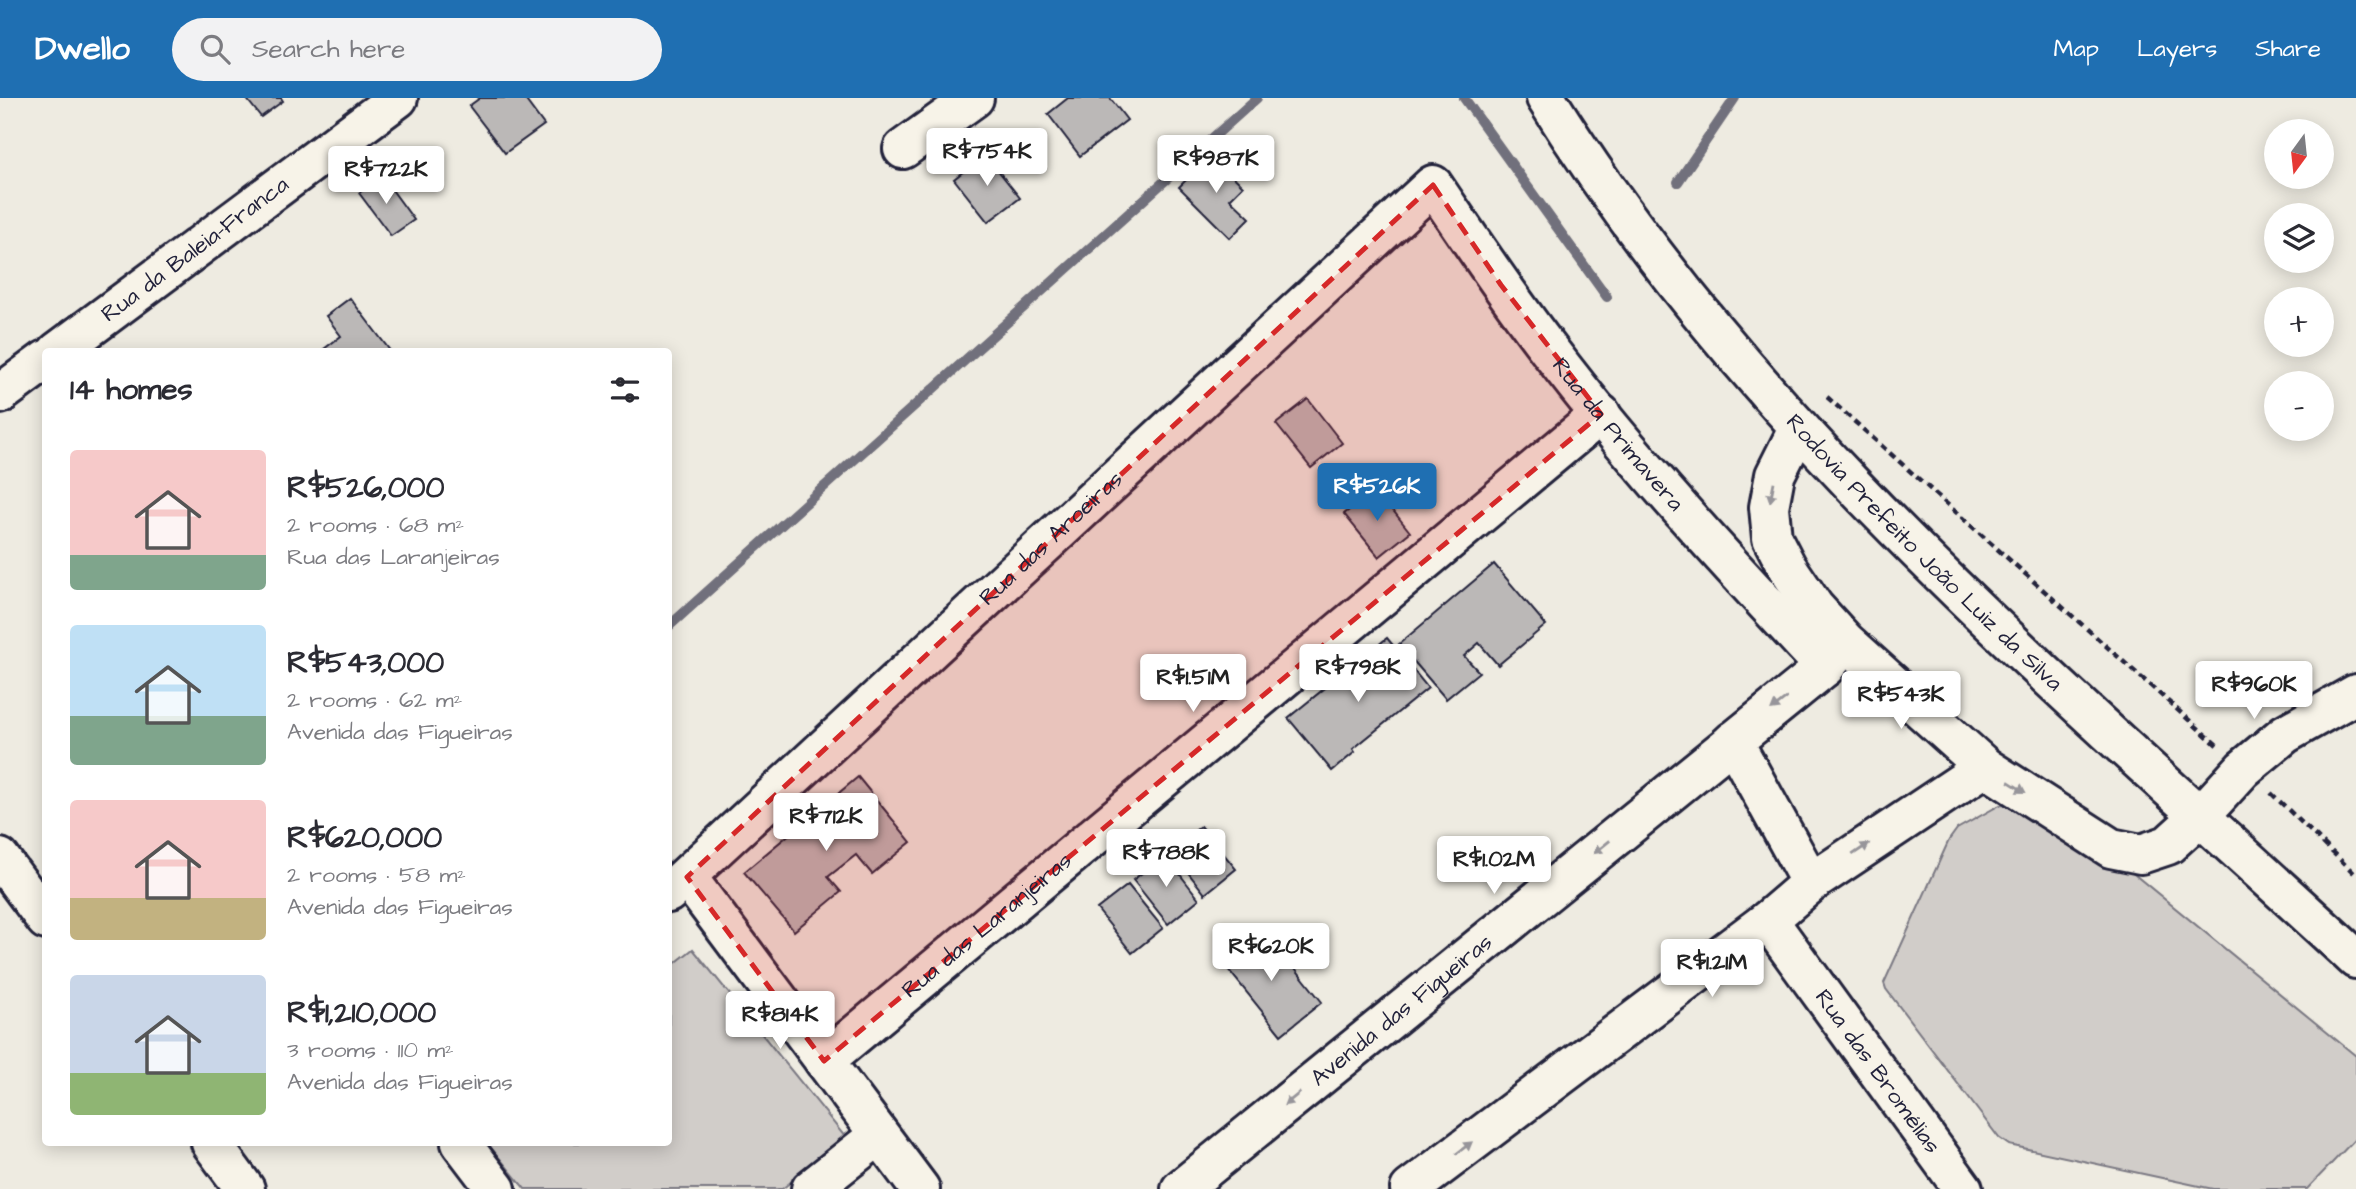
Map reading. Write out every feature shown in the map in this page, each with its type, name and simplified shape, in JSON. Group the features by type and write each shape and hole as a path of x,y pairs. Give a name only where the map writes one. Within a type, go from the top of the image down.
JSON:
{"street":[{"name":"Rua da Baleia-Franca","path":"62,348 398,98"},
{"path":"902,149 974,98"},
{"name":"Rodovia Prefeito João Luiz da Silva","path":"1546,98 1662,267 1798,429 1940,574 2356,959"},
{"name":"Rua da Primavera","path":"1433,185 1501,285 1601,414 1675,503 1836,654"},
{"name":"Rua das Aroeiras","path":"678,885 1433,185"},
{"path":"0,394 42,363"},
{"name":"Rua das Laranjeiras","path":"824,1061 1601,414"},
{"path":"1798,429 1775,475 1769,507 1772,538 1787,567 1814,607 1836,654 1985,767 2111,848 2141,854 2168,845 2201,815 2243,769 2285,734 2356,694"},
{"name":"Avenida das Figueiras","path":"1181,1189 1733,741 1836,654"},
{"path":"1733,741 1811,883"},
{"path":"1410,1189 1768,920 1811,883 1985,767"},
{"path":"0,858 42,915"},
{"path":"678,885 824,1061 920,1189"},
{"name":"Rua das Bromélias","path":"1768,920 1963,1189"},
{"path":"811,1189 879,1135"},
{"path":"213,1146 245,1189"},
{"path":"463,1146 496,1189"}],"path":[{"path":"1821,392 2243,769 2356,874"}],"highlighted area":[{"path":"1433,185 1501,285 1601,414 824,1061 687,877"}],"shaded area":[{"path":"2000,805 2052,807 2356,1056 2356,1138 2307,1189 2213,1189 2009,1145 1999,1138 1884,983 1949,840 1957,829"},
{"path":"693,949 846,1138 782,1189 525,1189 489,1146 672,1146 672,966"}],"building":[{"path":"246,98 281,98 283,101 261,117"},
{"path":"480,98 524,98 544,125 505,153 469,106"},
{"path":"1068,98 1110,98 1127,120 1080,156 1048,114"},
{"path":"985,154 1020,198 988,222 954,179"},
{"path":"1211,155 1243,186 1230,199 1250,218 1230,238 1179,187"},
{"path":"382,176 414,220 391,236 359,193"},
{"path":"350,298 388,348 325,348 341,336 326,316"},
{"path":"1308,399 1342,443 1311,468 1276,424"},
{"path":"1376,489 1410,532 1379,557 1344,514"},
{"path":"1494,564 1546,625 1498,665 1479,643 1464,656 1479,672 1446,699 1399,644"},
{"path":"1387,638 1428,688 1353,749 1355,752 1332,771 1288,718"},
{"path":"858,777 911,842 872,874 856,855 828,877 841,892 794,931 744,872"},
{"path":"1201,826 1236,869 1205,894 1171,851"},
{"path":"1165,855 1199,899 1168,924 1133,880"},
{"path":"1128,885 1163,928 1132,953 1097,909"},
{"path":"1245,937 1256,950 1271,938 1322,1002 1281,1035 1219,958"}],"waterway":[{"path":"672,623 1257,98"},
{"path":"1464,98 1607,297"},
{"path":"1678,182 1735,98"}]}
